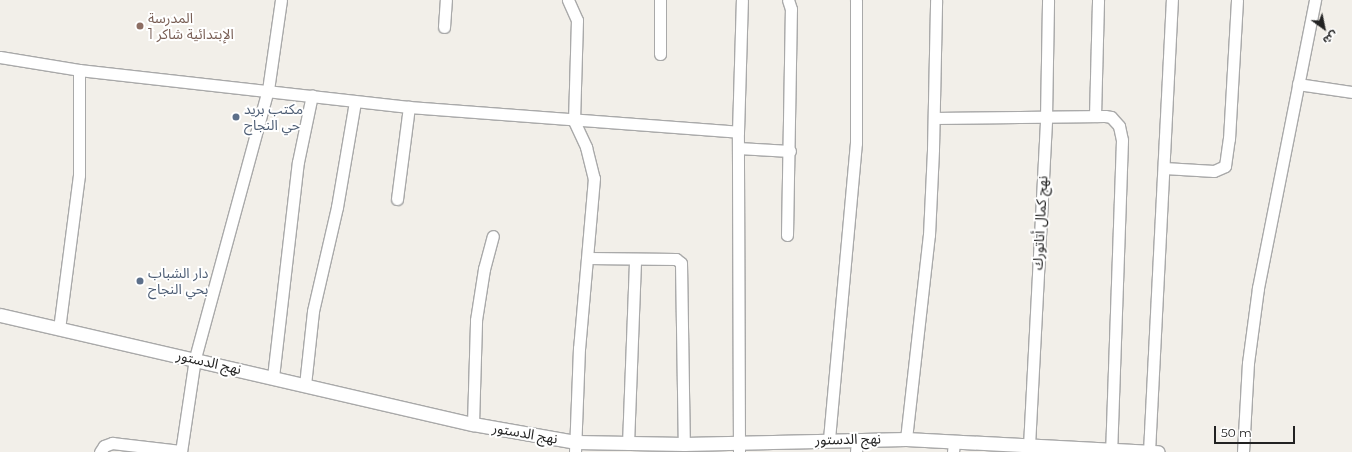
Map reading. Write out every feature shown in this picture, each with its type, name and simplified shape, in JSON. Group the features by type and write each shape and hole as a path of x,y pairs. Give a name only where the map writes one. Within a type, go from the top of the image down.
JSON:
{"street":[{"path":"100,452 104,446 112,443 181,451 195,358 268,90 281,0"},
{"path":"444,27 446,0"},
{"path":"568,0 577,20 574,121 586,147 594,178 579,348 575,447"},
{"path":"660,0 660,54"},
{"path":"740,447 738,132 742,0"},
{"path":"787,235 790,151 791,9 788,0"},
{"path":"829,439 856,143 856,0"},
{"path":"906,439 928,249 934,118 936,0"},
{"name":"نهج كمال أتاتورك","path":"1029,446 1046,118 1048,0"},
{"path":"1095,116 1098,0"},
{"path":"1152,452 1172,0"},
{"path":"1164,168 1214,170 1225,166 1229,139 1237,0"},
{"path":"1243,452 1248,363 1258,288 1315,0"},
{"path":"0,57 79,70 312,95 355,102 574,121 738,132"},
{"path":"59,329 79,175 79,70"},
{"path":"1298,84 1352,92"},
{"path":"273,377 298,162 312,95"},
{"path":"305,385 313,311 337,207 355,102"},
{"path":"397,199 409,107"},
{"path":"934,118 1046,118 1105,116 1115,121 1122,140 1111,449"},
{"path":"738,148 790,151"},
{"path":"473,424 476,320 484,269 493,236"},
{"path":"588,258 676,259 681,263 684,444"},
{"path":"628,444 636,259"},
{"name":"نهج الدستور","path":"0,315 195,358 305,385 575,447 628,444 684,444 740,447 829,439 856,446 906,439 953,447 1029,446 1065,450 1111,449 1152,452"}],"place":[{"name":"المدرسة الإبتدائية شاكر 1","path":"140,26"},
{"name":"مكتب بريد حي النجاح","path":"236,117"},
{"name":"دار الشباب بحي النجاح","path":"140,281"}]}
